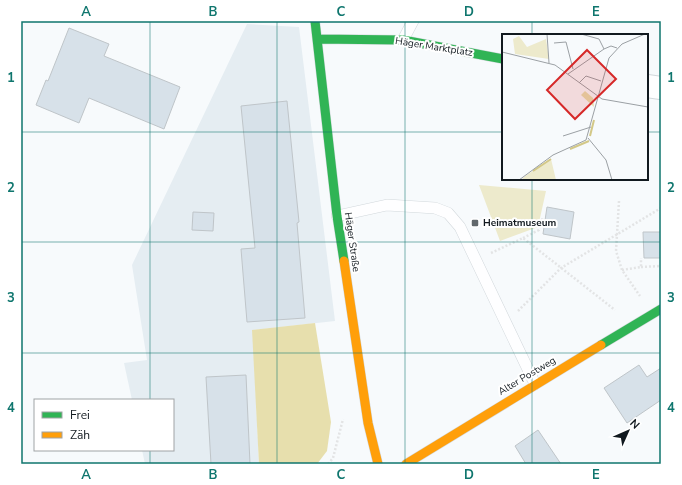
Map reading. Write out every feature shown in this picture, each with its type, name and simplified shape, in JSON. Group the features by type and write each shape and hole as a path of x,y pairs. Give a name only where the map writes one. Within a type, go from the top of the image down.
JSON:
{"street":[{"name":"Häger Straße","path":"315,21 337,216 368,423 378,464"},
{"name":"Häger Marktplatz","path":"317,39 403,40 502,59"},
{"path":"648,86 661,88"},
{"name":"Alter Postweg","path":"406,464 535,384 661,310"}],"lane":[{"path":"403,40 413,21"},
{"path":"337,216 387,205 435,208 448,213 460,227 535,384"}],"path":[{"path":"620,201 616,251 622,270 652,315"},
{"path":"504,318 517,311 561,268 661,208"},
{"path":"476,259 539,230 543,217"},
{"path":"523,238 615,310 628,329"},
{"path":"641,258 641,267"},
{"path":"622,270 661,266"}],"shaded area":[{"path":"247,24 299,27 335,321 253,330 259,464 145,464 142,451 174,451 174,399 132,399 124,363 147,360 132,265"},
{"path":"479,185 546,191 538,227 500,241"},
{"path":"315,323 331,422 327,451 317,464 259,464 252,330"}],"building":[{"path":"69,28 109,44 104,56 180,87 164,129 89,98 79,123 36,105 46,80 48,81"},
{"path":"287,101 299,222 297,223 305,318 247,322 241,249 255,248 241,106"},
{"path":"547,207 574,212 570,239 543,234"},
{"path":"193,212 214,213 213,231 192,230"},
{"path":"643,232 661,232 661,258 644,258"},
{"path":"639,365 647,377 661,368 661,400 627,423 604,388"},
{"path":"246,375 250,464 211,464 206,377"},
{"path":"538,430 561,464 526,464 515,446"}],"traffic: fast":[{"path":"315,21 337,216 344,261"},
{"path":"317,39 403,40 502,59"},
{"path":"601,345 661,309"}],"traffic: slow":[{"path":"344,261 368,423 378,464"},
{"path":"406,464 601,345"}],"place":[{"name":"Heimatmuseum","path":"475,223"}]}
